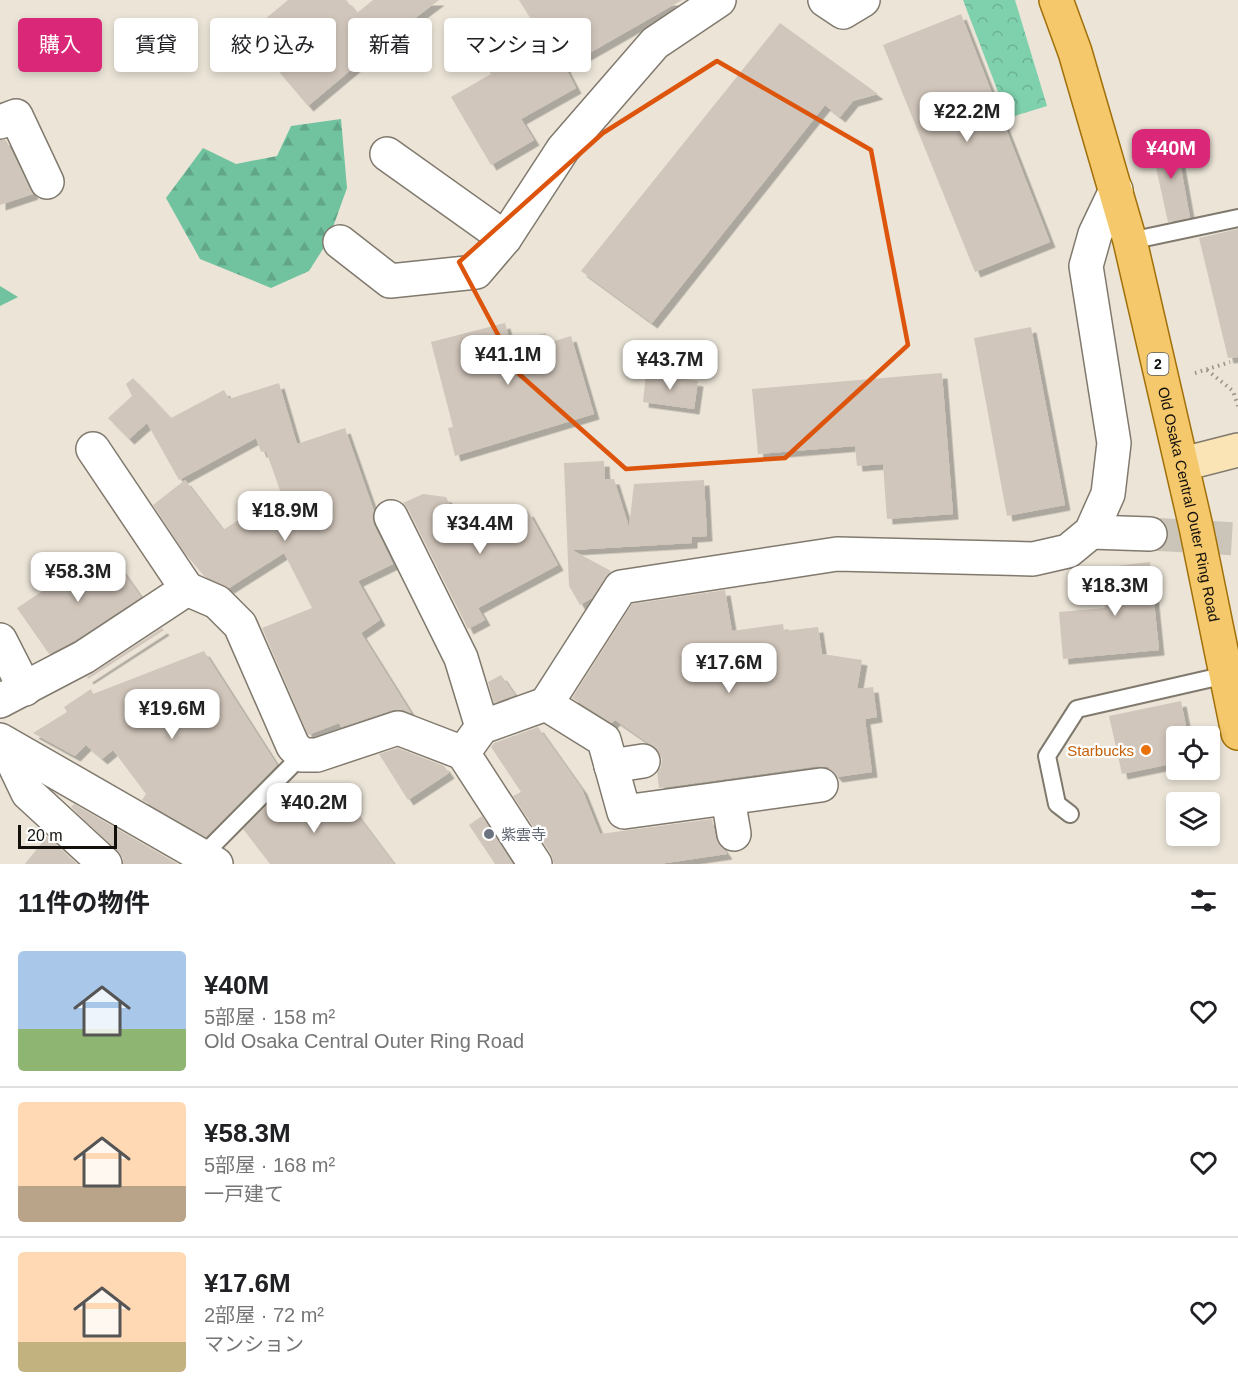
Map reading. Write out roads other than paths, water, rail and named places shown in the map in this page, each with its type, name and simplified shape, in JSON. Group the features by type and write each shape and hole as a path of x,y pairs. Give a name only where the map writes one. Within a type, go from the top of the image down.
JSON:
{"main road":[{"name":"Old Osaka Central Outer Ring Road","path":"1056,0 1075,52 1130,241 1183,464 1238,734"}],"street":[{"path":"340,242 390,281 477,272 505,238 563,149 656,43 719,0"},
{"path":"825,0 843,12 863,0"},
{"path":"0,122 16,116 47,182"},
{"path":"387,154 505,238"},
{"path":"463,753 482,727 546,704 621,587 837,554 1033,559 1068,551 1091,532 1108,494 1114,443 1086,266 1095,234 1116,190"},
{"path":"93,449 187,589 217,602 240,625 293,746 302,755 316,755 398,728 463,753 535,864"},
{"path":"1183,464 1238,450"},
{"path":"391,517 461,658 482,727"},
{"path":"1091,532 1150,534"},
{"path":"0,639 13,695 84,657 187,589"},
{"path":"546,704 604,740 624,812 821,785"},
{"path":"2,742 209,860"},
{"path":"2,742 28,792 105,864"},
{"path":"611,766 643,761"},
{"path":"728,798 734,834"}],"lane":[{"path":"1130,241 1238,218"},
{"path":"1070,814 1057,804 1047,756 1077,709 1226,675"},
{"path":"209,860 302,755"}],"tunnel":[{"path":"1150,534 1238,539"}],"place":[{"name":"Starbucks","path":"1146,750"},
{"name":"紫雲寺","path":"489,834"}]}
